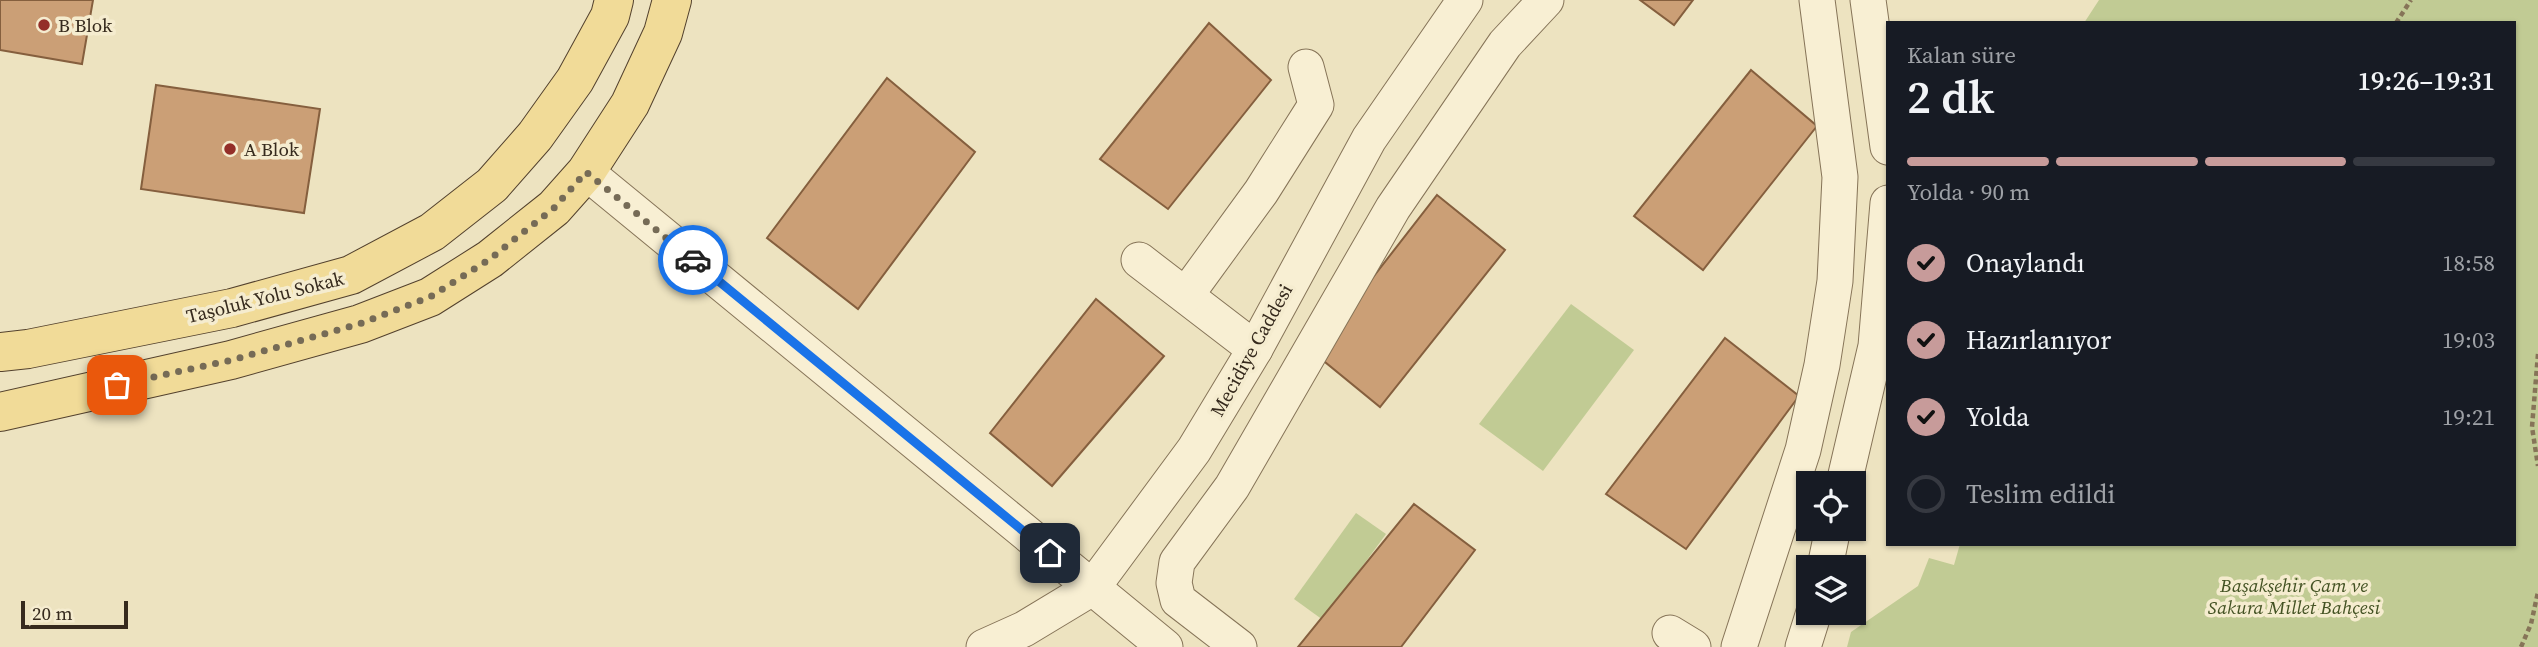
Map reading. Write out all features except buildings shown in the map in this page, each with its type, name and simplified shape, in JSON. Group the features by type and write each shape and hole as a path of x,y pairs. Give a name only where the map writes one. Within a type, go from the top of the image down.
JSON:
{"main road":[{"name":"Taşoluk Yolu Sokak","path":"0,352 28,349 218,311 351,275 432,232 492,185 535,136 575,80 610,16 614,0"},
{"path":"0,411 232,360 359,324 430,297 500,250 554,208 586,172 629,104 663,33 672,0"}],"street":[{"name":"Mecidiye Caddesi","path":"984,647 1024,629 1092,588 1194,450 1255,349 1369,139 1465,0"},
{"path":"1239,647 1178,600 1174,583 1177,562 1232,487 1393,208 1505,44 1546,0"},
{"path":"1739,647 1803,450 1822,365 1835,281 1840,177 1817,0"},
{"path":"1868,0 1886,132"},
{"path":"1186,295 1261,192 1316,105 1306,67"},
{"path":"586,172 1165,647"},
{"path":"1847,471 1876,346 1886,227"},
{"path":"1139,260 1255,349"},
{"path":"1803,647 1810,625"}],"path":[{"path":"2397,21 2411,0"},
{"path":"2538,354 2532,427 2538,466"},
{"path":"2521,647 2531,624 2538,592"}],"green space":[{"name":"Başakşehir Çam ve Sakura Millet Bahçesi","path":"2099,0 2538,0 2538,647 1847,647 1851,632 1866,625 1866,622 1918,586 1929,558 1954,565 1959,546 2516,546 2516,21 2085,21"},
{"path":"1571,304 1634,350 1543,471 1479,424"},
{"path":"1356,513 1386,534 1323,620 1294,599"}],"way so far":[{"path":"117,385 232,360 359,324 430,297 490,259 554,208 586,172 693,260"}],"place":[{"name":"B Blok","path":"44,25"},
{"name":"A Blok","path":"230,149"}],"route":[{"path":"693,260 1050,553"}]}
